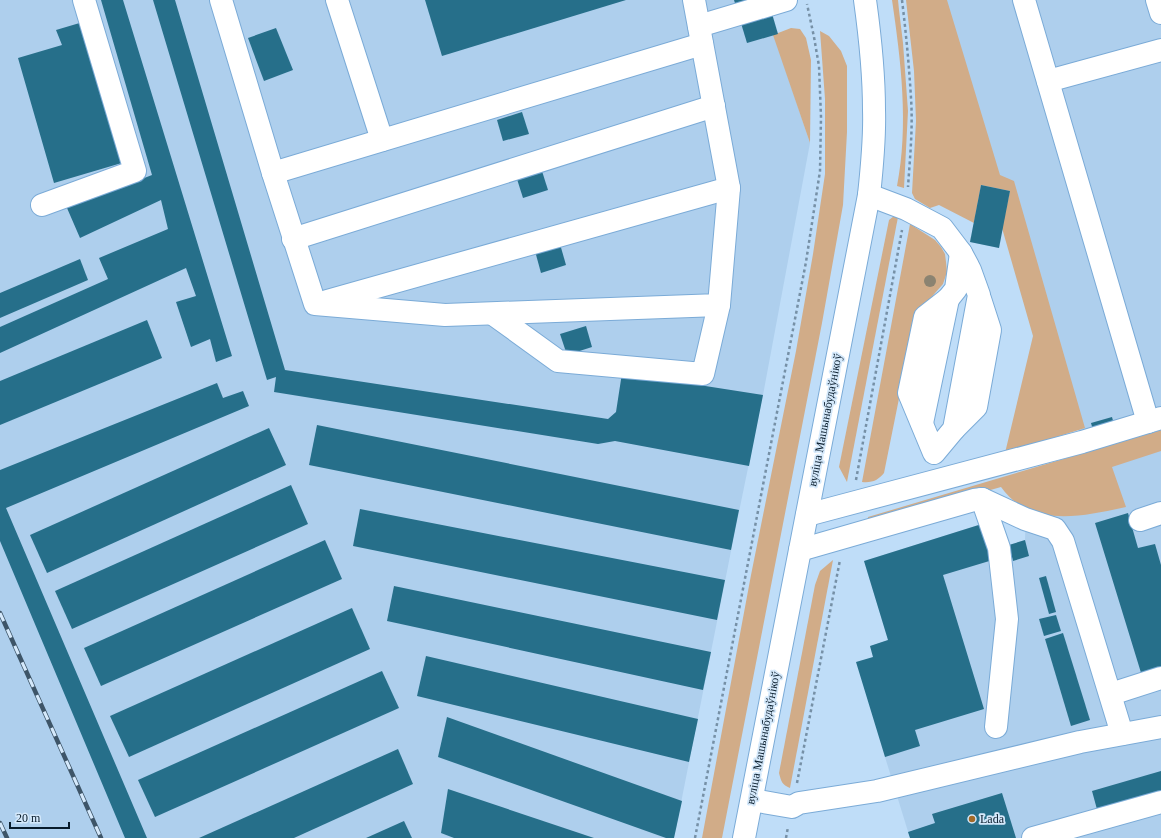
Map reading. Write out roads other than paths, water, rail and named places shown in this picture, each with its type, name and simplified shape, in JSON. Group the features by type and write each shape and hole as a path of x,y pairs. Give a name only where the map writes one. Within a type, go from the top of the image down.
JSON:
{"main road":[{"path":"42,205 135,171 84,0"},
{"path":"221,0 293,239 315,304"},
{"path":"337,0 382,140"},
{"path":"493,314 558,361 703,374 719,305 729,188 694,0"},
{"path":"273,174 382,140 700,35 786,0"},
{"name":"вуліца Машынабудаўнікоў","path":"744,838 869,195 873,152 874,110 872,61 865,0"},
{"path":"807,515 1082,442 1154,420 1024,0"},
{"path":"1157,0 1161,13"},
{"path":"1048,81 1161,50"},
{"path":"293,239 714,106"},
{"path":"315,304 729,188"},
{"path":"869,195 906,209 942,228 965,262 979,295 954,429 934,453"},
{"path":"934,453 909,393 925,317 948,299 956,289 965,262"},
{"path":"929,483 965,262"},
{"path":"315,304 445,315 719,305"},
{"path":"982,499 999,548 1006,619 996,727"},
{"path":"800,550 820,543 844,538 974,500 982,499 1025,519 1055,529 1063,541 1122,734"},
{"path":"1140,520 1161,513"},
{"path":"1111,694 1161,678"},
{"path":"752,800 792,807 799,803 877,791 1080,742 1161,727"},
{"path":"1033,838 1161,802"}],"railway":[{"path":"0,613 101,838"},
{"path":"0,823 7,838"}],"place":[{"name":"Lada","path":"972,819"}]}
